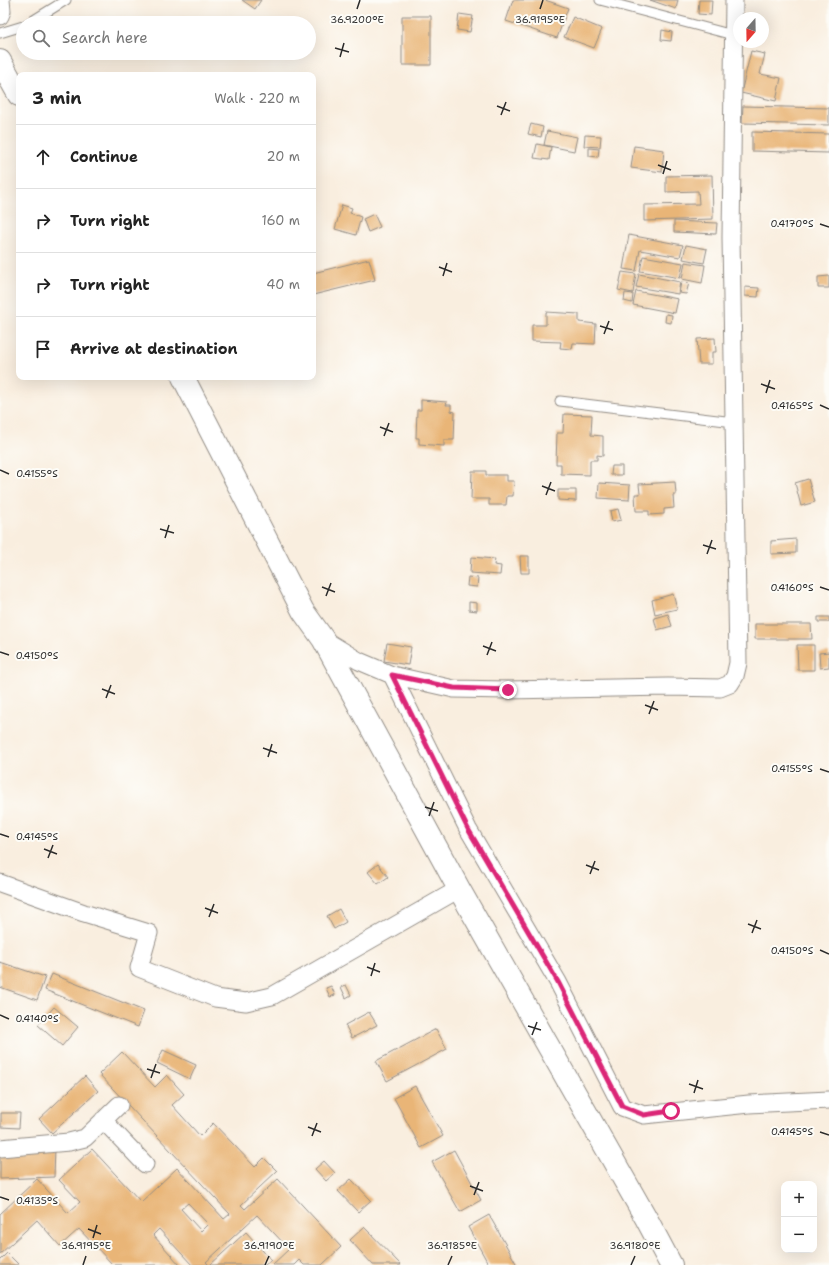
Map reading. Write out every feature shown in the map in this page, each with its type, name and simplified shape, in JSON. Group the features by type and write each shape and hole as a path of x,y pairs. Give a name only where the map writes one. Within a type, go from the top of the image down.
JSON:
{"street":[{"path":"0,16 2,11 1,0"},
{"path":"734,0 734,12"},
{"path":"323,639 359,661 392,675 461,689 508,690 668,687 720,688 730,684 735,676 738,663 731,238 733,35"},
{"path":"0,61 16,90"},
{"path":"185,380 303,610 323,639 459,889 646,1218 671,1265"},
{"path":"392,675 468,829 558,982 622,1106 644,1115 749,1104 829,1100"},
{"path":"0,883 84,913 149,933 139,968 215,998 246,1002 272,996 459,889"},
{"path":"0,1148 69,1142 85,1138 119,1105"},
{"path":"103,1120 145,1164"}],"lane":[{"path":"40,16 66,0"},
{"path":"600,0 733,35"},
{"path":"0,33 16,28"},
{"path":"560,401 734,422"}],"building":[{"path":"242,0 261,0 255,9"},
{"path":"513,0 545,0 568,8 557,38 506,21"},
{"path":"650,0 678,0 676,9"},
{"path":"699,0 712,0 711,15 698,14"},
{"path":"459,14 473,16 470,32 457,30"},
{"path":"402,16 431,16 431,65 402,65"},
{"path":"573,17 602,29 594,48 564,37"},
{"path":"662,30 672,32 671,41 661,40"},
{"path":"751,51 765,54 760,74 781,78 776,101 741,93"},
{"path":"743,106 829,108 829,125 742,123"},
{"path":"531,124 543,127 541,137 528,134"},
{"path":"547,131 577,137 574,151 544,145"},
{"path":"752,132 829,134 829,153 752,151"},
{"path":"585,135 601,136 600,147 584,146"},
{"path":"537,144 551,147 549,160 534,158"},
{"path":"634,146 664,150 662,172 631,168"},
{"path":"589,148 599,149 598,157 589,156"},
{"path":"712,175 713,219 644,221 644,205 699,204 698,191 666,192 666,176"},
{"path":"342,205 352,208 350,213 361,217 356,235 335,229"},
{"path":"374,214 380,227 368,232 363,219"},
{"path":"674,221 717,223 716,234 674,232"},
{"path":"629,235 683,245 680,257 640,250 636,271 623,269"},
{"path":"686,245 707,249 704,263 683,259"},
{"path":"643,256 683,263 680,278 640,271"},
{"path":"369,259 375,280 316,294 316,272"},
{"path":"685,262 705,265 702,283 682,279"},
{"path":"622,272 636,274 633,293 618,290"},
{"path":"639,274 680,282 678,294 636,287"},
{"path":"829,276 829,288 818,288 818,277"},
{"path":"681,282 689,283 686,294 679,293"},
{"path":"745,287 759,288 758,297 745,296"},
{"path":"636,291 678,299 675,313 633,305"},
{"path":"625,293 633,294 632,303 624,301"},
{"path":"546,312 579,314 579,322 596,324 595,344 573,343 572,349 560,348 561,342 532,341 532,325 546,325"},
{"path":"666,314 672,315 671,323 665,322"},
{"path":"715,338 716,352 712,352 712,364 699,364 697,339"},
{"path":"421,400 447,402 446,405 451,405 451,411 455,412 454,440 444,440 444,446 419,444 419,438 416,438 417,410 421,410"},
{"path":"564,414 592,415 591,435 603,436 603,456 597,455 597,460 590,460 590,475 561,474 561,464 556,464 557,433 563,433"},
{"path":"612,466 622,466 622,475 611,475"},
{"path":"472,471 486,471 486,475 507,475 507,481 514,481 513,496 507,496 506,505 489,505 489,499 471,499"},
{"path":"808,479 815,502 801,506 795,483"},
{"path":"675,482 676,495 673,495 674,508 664,509 664,514 649,515 649,511 636,511 635,494 640,494 639,484"},
{"path":"599,483 630,485 629,500 598,498"},
{"path":"558,490 576,490 576,501 558,500"},
{"path":"618,509 621,520 612,522 610,511"},
{"path":"796,539 796,553 771,554 771,541"},
{"path":"520,556 529,556 529,573 521,573"},
{"path":"471,557 495,559 494,565 501,566 500,575 470,573"},
{"path":"468,577 478,578 477,587 467,586"},
{"path":"673,594 677,609 655,614 652,600"},
{"path":"469,602 477,603 477,611 469,610"},
{"path":"668,614 672,626 657,630 654,618"},
{"path":"818,617 829,617 829,622 818,622"},
{"path":"755,624 811,624 812,639 755,639"},
{"path":"387,643 411,647 408,665 384,661"},
{"path":"797,645 814,645 814,670 798,670"},
{"path":"829,652 829,667 820,668 819,653"},
{"path":"378,864 388,877 378,884 368,872"},
{"path":"339,909 346,922 334,929 327,916"},
{"path":"0,962 45,977 37,1000 0,987"},
{"path":"52,974 144,1011 138,1027 45,990"},
{"path":"346,985 351,995 346,998 341,987"},
{"path":"331,986 335,995 330,997 326,988"},
{"path":"54,1007 78,1027 62,1046 38,1025"},
{"path":"369,1012 377,1025 352,1038 345,1025"},
{"path":"436,1029 447,1049 387,1081 376,1061"},
{"path":"163,1050 196,1065 190,1079 157,1063"},
{"path":"122,1052 155,1087 167,1075 184,1094 172,1105 200,1136 213,1123 255,1167 264,1158 277,1171 241,1205 245,1209 278,1179 341,1247 322,1265 304,1265 299,1260 294,1265 272,1265 289,1249 257,1215 206,1262 209,1265 192,1265 159,1229 153,1235 180,1265 113,1265 79,1229 60,1246 37,1220 0,1254 0,1214 37,1179 68,1213 80,1202 59,1180 92,1149 141,1202 177,1168 224,1219 230,1214 99,1074","holes":["188,1203 208,1224 201,1231 181,1209"]},
{"path":"85,1076 98,1091 52,1133 39,1119"},
{"path":"415,1086 443,1136 421,1148 394,1098"},
{"path":"1,1113 20,1113 19,1128 1,1127"},
{"path":"55,1147 54,1177 0,1179 0,1152"},
{"path":"454,1150 481,1200 460,1212 432,1162"},
{"path":"324,1161 335,1173 326,1181 315,1169"},
{"path":"351,1179 371,1200 358,1212 338,1191"},
{"path":"489,1215 517,1265 489,1265 468,1227"},
{"path":"364,1227 401,1265 373,1265 350,1240"},
{"path":"246,1232 271,1260 265,1265 210,1265"},
{"path":"7,1253 19,1265 0,1265 0,1260"}],"route":[{"path":"508,690 454,688 392,675 468,829 558,982 622,1106 644,1115 671,1111"}]}
